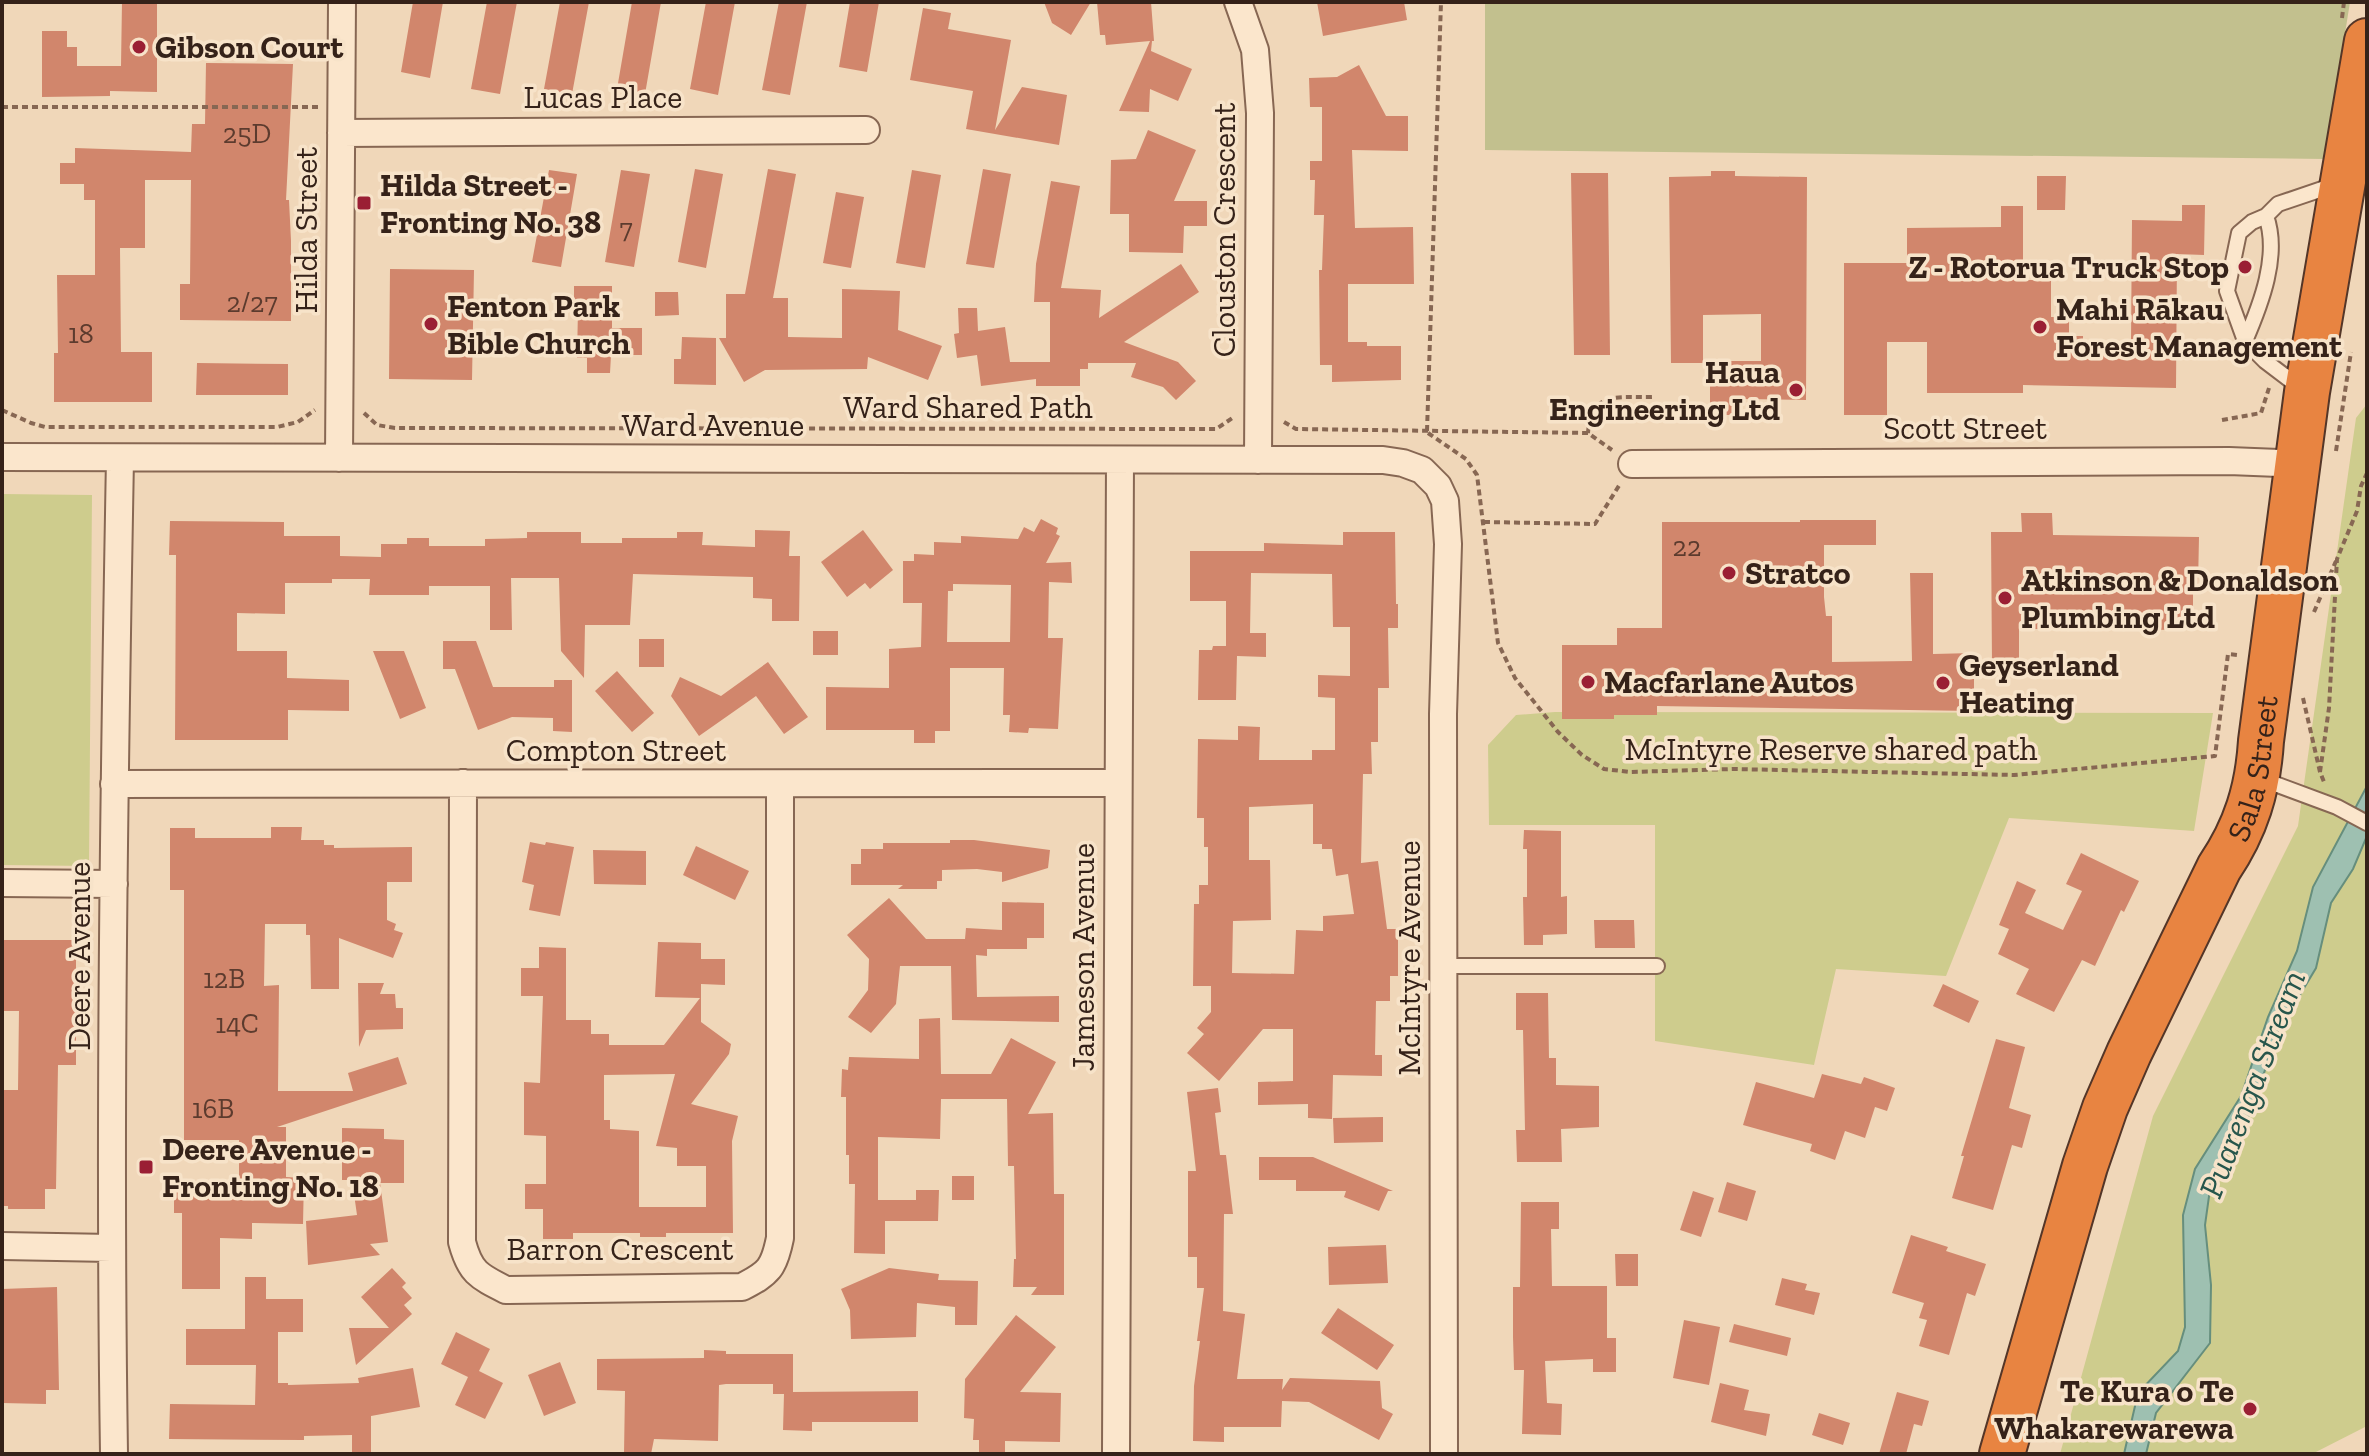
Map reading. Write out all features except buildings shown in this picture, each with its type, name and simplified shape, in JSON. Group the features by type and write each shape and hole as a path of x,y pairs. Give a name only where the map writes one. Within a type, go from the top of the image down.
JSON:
{"highway":[{"name":"Sala Street","path":"2002,1454 2085,1166 2105,1108 2219,868 2236,843 2259,778 2261,741 2316,464 2307,392 2367,41"}],"street":[{"name":"Hilda Street","path":"339,458 342,2"},
{"name":"Clouston Crescent","path":"1238,2 1255,50 1260,113 1258,460"},
{"name":"Lucas Place","path":"341,120 866,130"},
{"name":"Ward Avenue","path":"2,457 1383,460 1422,470"},
{"name":"Deere Avenue","path":"114,1454 111,1248 120,458"},
{"name":"Jameson Avenue","path":"1116,1454 1120,460"},
{"name":"Scott Street","path":"1632,464 2229,461 2316,464"},
{"name":"McIntyre Avenue","path":"1422,470 1438,486 1445,501 1448,544 1443,714 1444,1454"},
{"name":"Barron Crescent","path":"463,783 462,1242 468,1264 482,1278 506,1290 742,1287 775,1263 780,1238 780,785"},
{"name":"Compton Street","path":"114,784 1118,783"},
{"path":"2,883 114,884"},
{"path":"2,1246 111,1248"}],"lane":[{"path":"2307,392 2265,361 2245,341 2227,291 2239,233 2266,216 2278,204 2342,182"},
{"path":"2245,341 2265,284 2272,241 2266,216"},
{"path":"2259,778 2337,807 2367,823"},
{"path":"1443,966 1657,966"}],"path":[{"path":"1427,431 1441,2"},
{"path":"2,107 341,120"},
{"path":"2316,464 2351,353"},
{"path":"1588,433 1589,415 1594,407 1610,398 1652,397"},
{"path":"2,410 45,427 277,427 289,426 307,417 316,408 323,408"},
{"name":"Ward Shared Path","path":"361,409 377,425 395,428 1073,429 1216,429 1230,421 1239,410"},
{"path":"1280,418 1296,429 1588,433 1632,464 1595,524 1484,522"},
{"name":"McIntyre Reserve shared path","path":"1427,431 1466,459 1477,475 1498,643 1515,678 1558,732 1582,755 1604,769 1630,772 1733,769 2014,775 2215,756 2228,654"},
{"path":"2316,588 2311,619 2357,511 2361,486 2367,473"},
{"path":"2302,687 2320,772 2329,708 2337,559"}],"shaded area":[{"path":"1485,2 2350,2 2325,159 1485,150"},
{"path":"2367,404 2367,1426 2312,1454 2060,1454 2153,1116 2298,826 2356,418"},
{"path":"2,494 92,495 89,866 2,865"},
{"path":"1555,712 2213,713 2194,831 2009,818 1946,976 1836,969 1814,1065 1655,1041 1655,825 1489,825 1488,745 1516,715"}],"water":[{"name":"Puarenga Stream","path":"2367,786 2367,836 2353,869 2331,903 2316,968 2277,1033 2252,1110 2211,1182 2205,1225 2211,1285 2210,1343 2156,1413 2146,1454 2124,1454 2138,1393 2178,1351 2185,1327 2183,1215 2195,1169 2241,1096 2268,1017 2297,951 2313,887"}],"place":[{"name":"Gibson Court","path":"139,47"},
{"name":"Hilda Street - Fronting No. 38","path":"364,203"},
{"name":"Z - Rotorua Truck Stop","path":"2245,267"},
{"name":"Fenton Park Bible Church","path":"431,324"},
{"name":"Mahi Rākau Forest Management","path":"2040,327"},
{"name":"Haua Engineering Ltd","path":"1796,390"},
{"name":"Stratco","path":"1729,573"},
{"name":"Atkinson & Donaldson Plumbing Ltd","path":"2005,598"},
{"name":"Macfarlane Autos","path":"1588,682"},
{"name":"Geyserland Heating","path":"1943,683"},
{"name":"Deere Avenue - Fronting No. 18","path":"146,1167"},
{"name":"Te Kura o Te Whakarewarewa","path":"2250,1409"}]}
